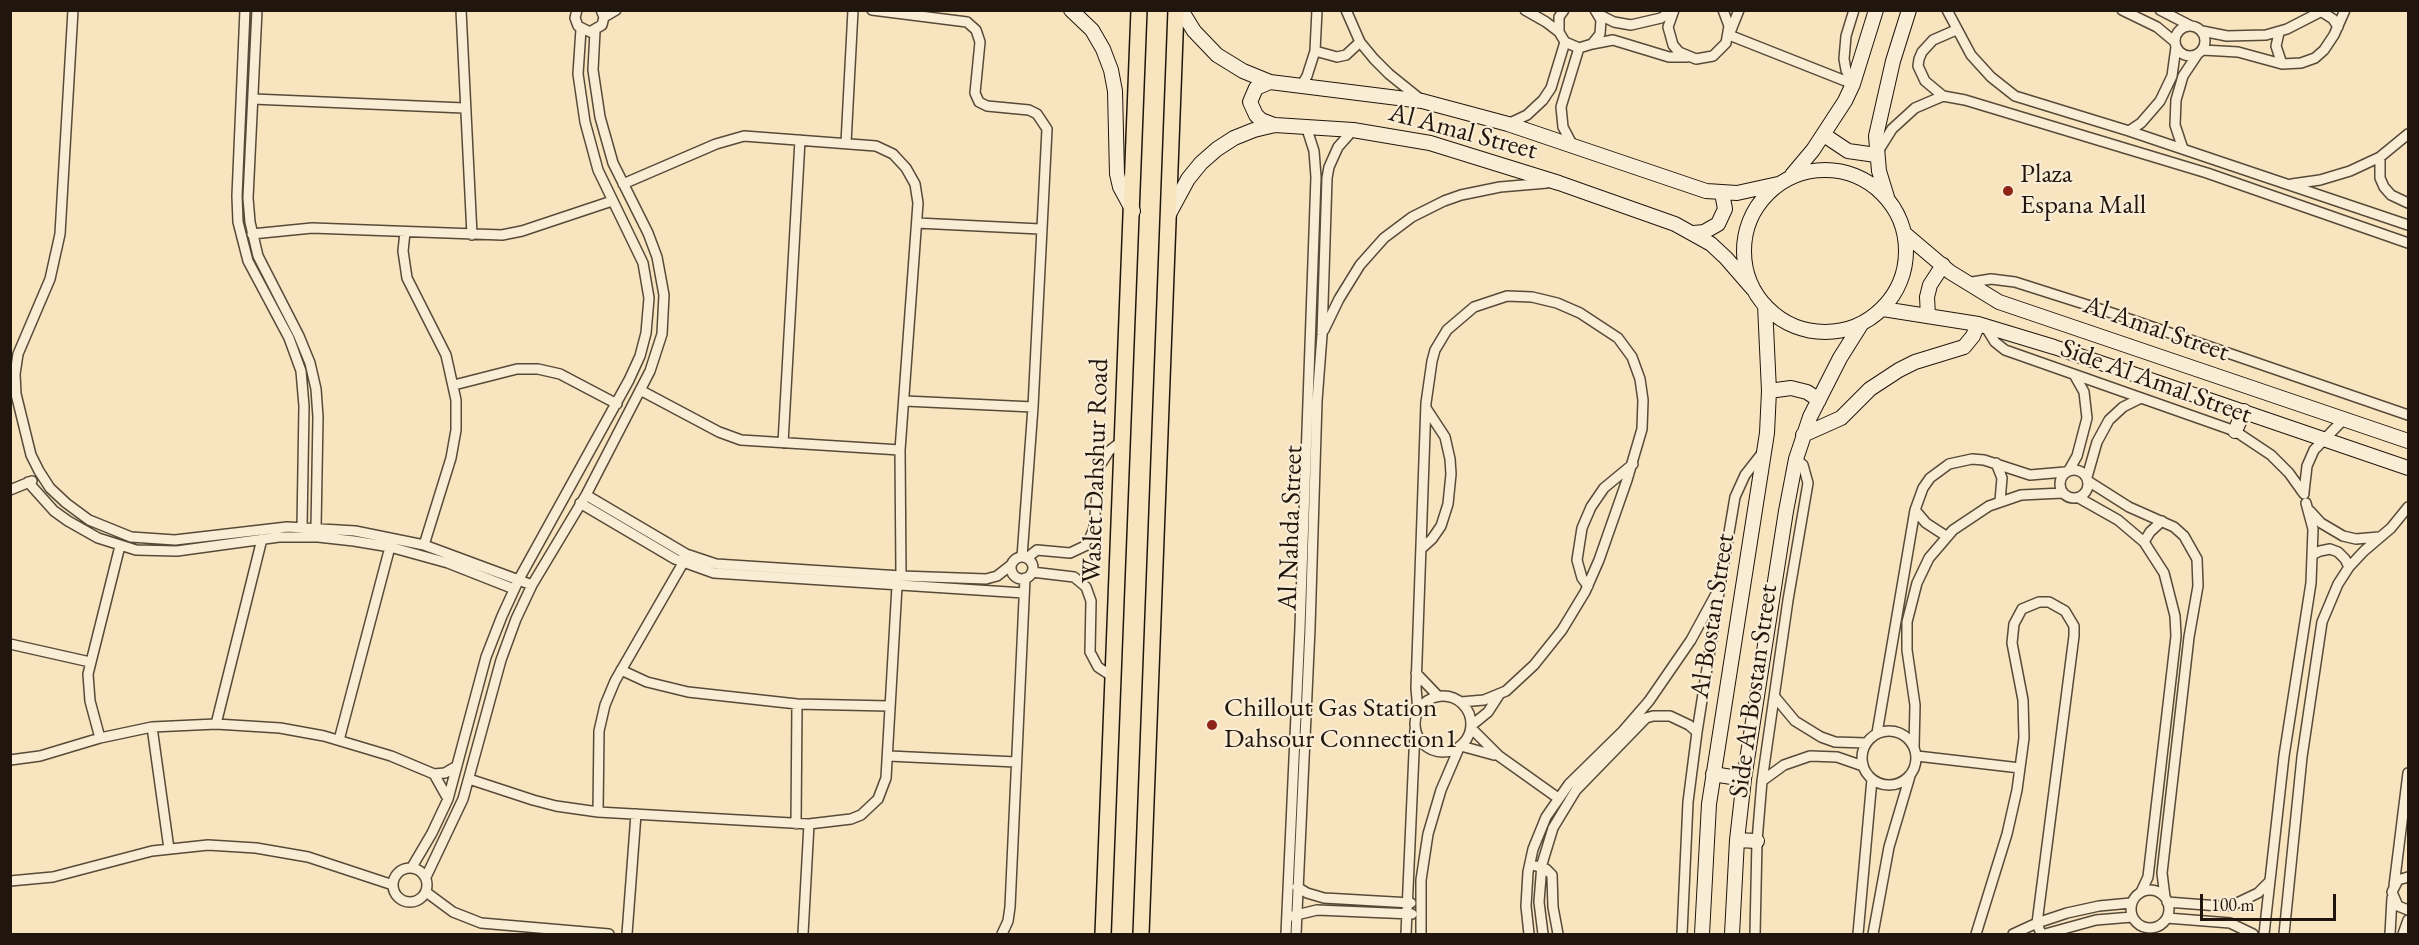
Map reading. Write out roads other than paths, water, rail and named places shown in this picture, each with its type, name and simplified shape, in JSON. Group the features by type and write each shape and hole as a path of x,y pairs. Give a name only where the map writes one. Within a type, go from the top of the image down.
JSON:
{"main road":[{"path":"1071,10 1092,30 1111,70 1115,91 1117,174 1120,187 1133,211"},
{"name":"Waslet Dahshur Road","path":"1103,934 1133,211 1139,10"},
{"path":"1140,934 1168,216 1179,10"},
{"name":"Al Amal Street","path":"1179,10 1194,31 1217,55 1243,71 1270,82 1422,101 1508,124 1706,191 1722,193 1752,191 1784,181"},
{"path":"1876,10 1853,84 1824,135 1784,181 1763,197 1752,214 1746,232 1744,252 1746,271 1754,289 1765,305 1785,322 1810,331 1837,331 1862,323 1882,309 1896,290 1903,272 1906,252 1904,233 1883,187 1876,155 1876,136 1893,61 1909,10"},
{"path":"1270,82 1256,88 1250,102 1261,120 1275,125"},
{"name":"Al Amal Street","path":"1168,216 1188,179 1201,163 1217,149 1244,134 1275,125 1353,130 1430,143 1559,183 1675,224 1694,233 1726,258 1754,289"},
{"path":"1824,135 1848,151 1876,155"},
{"path":"1784,181 1820,170 1851,174 1878,190 1896,215"},
{"path":"1694,233 1711,229 1718,224 1725,209 1722,193"},
{"name":"Al Amal Street","path":"1904,233 1966,283 1999,302 2409,441"},
{"path":"1928,315 1927,297 1930,285 1943,265"},
{"name":"Al Bostan Street","path":"1702,934 1706,838 1713,774 1764,450 1769,391 1765,305"},
{"name":"Al Amal Street","path":"1882,309 1981,325 2409,468"},
{"name":"Al Bostan Street","path":"1732,934 1737,840 1744,779 1782,533 1796,459 1803,435 1819,400 1840,358 1862,323"},
{"path":"1803,435 1841,418 1870,389 1899,369 1964,347 1981,325"},
{"path":"1769,391 1791,388 1807,392 1819,400"},
{"path":"2235,431 2244,411"},
{"path":"1713,774 1744,779"},
{"path":"1737,840 1757,842"}],"street":[{"path":"73,10 60,234 50,279 18,354 15,374 16,394 29,446 43,479 66,503 89,520 130,537 175,540 264,528 302,527 377,535 424,545 532,585"},
{"path":"245,10 237,196 238,222 248,261 289,338 301,371 304,406 302,527"},
{"path":"257,10 248,198 252,234 262,266 305,349 316,389 318,417 316,528"},
{"path":"460,10 472,235"},
{"path":"577,10 576,22 581,29 590,32 602,25 602,14 616,10"},
{"path":"846,142 854,10"},
{"path":"872,10 961,20 976,30 980,42 975,93 978,102 987,106 1029,110 1043,121 1047,129 1024,557"},
{"path":"1301,86 1307,76 1315,51 1317,10"},
{"path":"1346,10 1360,42 1389,74 1422,101"},
{"path":"1525,10 1559,32 1565,42 1579,48 1613,40 1669,57 1704,59 1713,56 1726,44 1739,10"},
{"path":"1559,32 1559,17 1564,10"},
{"path":"1597,12 1614,22 1631,25 1661,18 1674,10"},
{"path":"1674,10 1668,27 1669,36 1679,52 1687,57"},
{"path":"1723,10 1729,26 1729,35"},
{"path":"1853,84 1846,70 1844,47 1854,10"},
{"path":"1947,10 1956,30 1981,67 2015,96 2129,131 2409,225"},
{"path":"2122,10 2157,27 2187,56 2200,53 2238,52 2282,64 2301,63 2315,58 2330,43 2345,10"},
{"path":"2160,10 2202,31 2240,36 2278,33 2323,11 2333,19 2338,27"},
{"path":"1592,44 1600,34 1601,27 1597,12"},
{"path":"2129,131 2151,113 2167,89 2174,69 2178,32 2191,26"},
{"path":"412,867 448,799 486,657 514,589 617,404 636,367 644,345 649,298 645,274 639,252 612,201 591,146 578,74 581,29"},
{"path":"1956,30 1933,40 1919,59 1918,66 1925,81 1943,96 1987,105 2196,170 2409,243"},
{"path":"426,877 421,871 412,867 398,872 393,885 396,895 404,901 419,899 426,892 426,877 455,819 469,779 501,660 516,620 532,585 583,499 650,371 659,346 664,295 661,269 653,244 613,163 600,117 593,70 595,31"},
{"path":"2182,149 2175,125 2176,100 2183,76 2200,53 2206,40 2202,31"},
{"path":"2278,33 2277,52 2282,64"},
{"path":"1729,35 1853,84"},
{"path":"1315,51 1337,57 1346,55 1360,42"},
{"path":"1508,124 1527,115 1543,100 1551,88 1565,42"},
{"path":"1573,146 1563,127 1561,106 1579,48"},
{"path":"1876,155 1886,137 1899,121 1915,108 1943,96"},
{"path":"253,99 464,108"},
{"name":"Al Nahda Street","path":"1286,934 1298,886 1310,628 1316,177 1314,151 1306,126"},
{"name":"Al Nahda Street","path":"1296,934 1292,916 1300,628 1312,400 1322,335 1327,178 1333,156 1353,130"},
{"path":"2288,184 2335,176 2380,157 2409,134"},
{"path":"469,779 544,803 598,812 795,824 851,819 871,808 883,789 889,756 889,706 899,581 900,450 917,223 918,203 915,184 906,168 892,154 876,146 759,136 729,139 623,184"},
{"path":"783,443 800,140"},
{"path":"2380,157 2380,178 2384,188 2391,195 2409,203"},
{"path":"1322,335 1339,299 1360,265 1384,238 1412,217 1444,201 1480,190 1520,184 1559,183"},
{"path":"252,234 312,228 502,235 522,231 612,201"},
{"path":"917,223 1040,229"},
{"path":"405,232 403,251 407,278 446,355 454,385 457,415 454,444 424,545"},
{"name":"Side Al Amal Street","path":"1966,283 1991,279 2015,282 2409,415"},
{"path":"1406,934 1415,730 1418,711 1416,673 1429,373 1436,350 1455,321 1474,307 1496,298 1519,296 1544,300 1569,308 1600,324 1618,338 1632,357 1640,379 1642,429 1611,529 1588,586 1574,611 1548,648 1518,682 1499,695 1484,700 1461,702"},
{"name":"Side Al Amal Street","path":"1981,325 1990,337 2005,350 2235,431 2271,455 2289,473 2321,523 2331,531 2356,539 2381,537"},
{"path":"454,385 517,369 538,369 560,374 617,404"},
{"path":"2062,493 2060,484 2079,451 2087,418 2086,400 2075,376"},
{"path":"640,390 733,438 749,441 900,450"},
{"path":"2079,498 2088,489 2088,479 2097,442 2109,420 2123,407 2141,398"},
{"path":"905,401 1033,407"},
{"path":"1421,549 1441,526 1448,504 1450,474 1450,459 1445,437 1426,408"},
{"path":"2264,934 2284,756 2311,583 2313,529 2305,498 2307,466 2314,450 2323,438 2344,419"},
{"path":"583,499 683,563 706,571 730,575 899,581 986,579 997,576 1015,559 1037,550 1066,553 1079,550 1092,537 1099,467 1109,451 1122,441"},
{"name":"Side Al Bostan Street","path":"1682,934 1688,802 1735,497 1745,475 1764,450"},
{"name":"Side Al Bostan Street","path":"1755,933 1757,842 1762,781 1808,483 1803,465 1796,459"},
{"path":"1877,733 1916,510 1923,488 1939,470 1949,464 1972,459 1996,463 2030,475 2079,470 2088,479 2129,507 2162,521 2184,536 2197,559 2199,579 2162,873 2167,918 2156,931 2142,931 2132,917 2131,903"},
{"path":"1996,463 2002,478 2000,501"},
{"path":"1588,586 1582,578 1576,560 1581,528 1601,492 1613,479 1633,464"},
{"path":"10,490 28,482 43,479"},
{"path":"28,482 54,511 68,521 98,538 136,550 177,551 262,539 318,537 390,547 448,563 514,589"},
{"path":"1873,934 1889,847 1910,775 1916,763 1915,705 1907,650 1907,622 1917,582 1929,558 1946,536 1975,513 2000,501 2031,494 2062,493 2072,498 2079,498 2118,520 2144,542 2164,573 2175,616 2176,636 2148,877 2141,892 2131,903 2083,909 2037,923 2013,934"},
{"path":"583,499 672,546 708,562 1024,593"},
{"path":"2284,934 2302,757 2322,622 2338,584 2349,567 2404,517 2409,507"},
{"path":"1916,510 1926,523 1946,536"},
{"path":"2144,542 2150,532 2162,521"},
{"path":"216,724 262,539"},
{"path":"100,738 89,693 90,662 120,546"},
{"path":"339,740 390,547"},
{"path":"2312,555 2330,549 2338,552 2349,567"},
{"path":"1064,574 1066,553"},
{"path":"1024,557 1032,563 1032,572"},
{"path":"598,812 601,718 609,692 683,563"},
{"path":"1011,565 1014,575 1024,578"},
{"path":"1024,578 1032,572 1064,574 1080,581 1091,601 1090,652 1098,667 1113,678"},
{"path":"1002,934 1008,921 1010,907 1024,578"},
{"path":"1529,934 1526,895 1529,865 1541,828 1558,798 1580,772 1623,731 1649,701 1691,640 1720,586"},
{"path":"1976,934 2007,834 2020,768 2024,719 2021,681 2012,643 2014,624 2022,609 2029,605 2049,602 2066,611 2074,626 2074,636 2037,923 2043,934 2096,920 2132,917"},
{"path":"2175,616 2193,614"},
{"path":"10,644 90,662"},
{"path":"621,670 647,682 674,690 797,704 889,706"},
{"path":"1416,673 1438,696"},
{"path":"1471,726 1488,712 1499,695"},
{"path":"1418,711 1426,701 1438,696 1450,696 1461,702 1469,712 1471,726 1468,738 1460,747 1433,812 1424,857 1420,903 1421,934"},
{"path":"1775,697 1795,721 1821,737 1851,744 1866,743"},
{"path":"795,824 797,704"},
{"path":"1543,934 1539,902 1542,868 1553,828 1570,798 1588,776 1641,723 1653,716 1670,716 1689,725 1697,732"},
{"path":"10,760 40,756 100,738 152,727 216,724 280,728 339,740 391,756 434,774 445,773 457,766"},
{"path":"1471,726 1499,756 1558,798"},
{"path":"152,727 169,849"},
{"path":"1415,730 1422,744 1436,752 1452,751 1460,747 1499,756"},
{"path":"1910,775 1895,785 1883,784 1872,779 1863,766 1862,754 1866,743 1877,733 1888,730 1899,732 1908,738 1916,752"},
{"path":"1916,752 2020,768"},
{"path":"889,756 1016,762"},
{"path":"1762,781 1784,765 1810,756 1837,757 1863,766"},
{"path":"2284,756 2302,757"},
{"path":"434,774 448,799"},
{"path":"1858,934 1872,779"},
{"path":"2390,934 2393,889 2408,781"},
{"path":"627,934 636,814"},
{"path":"803,934 809,824"},
{"path":"10,881 53,877 132,855 169,849 232,846 279,851 335,864 393,885"},
{"path":"1529,865 1549,872 1553,880 1553,907 1558,934"},
{"path":"2409,877 2398,880 2393,889 2398,906 2409,910"},
{"path":"2141,892 2151,890 2166,900 2219,906 2233,905 2252,897 2268,883"},
{"path":"1298,886 1307,893 1324,898 1420,903"},
{"path":"426,892 453,912 481,923 609,934"},
{"path":"1292,916 1317,910 1420,914"},
{"path":"2167,918 2230,923 2253,934"},
{"path":"2403,934 2409,920"}],"place":[{"name":"Plaza Espana Mall","path":"2008,191"},
{"name":"Chillout Gas Station Dahsour Connection1","path":"1212,725"}]}
